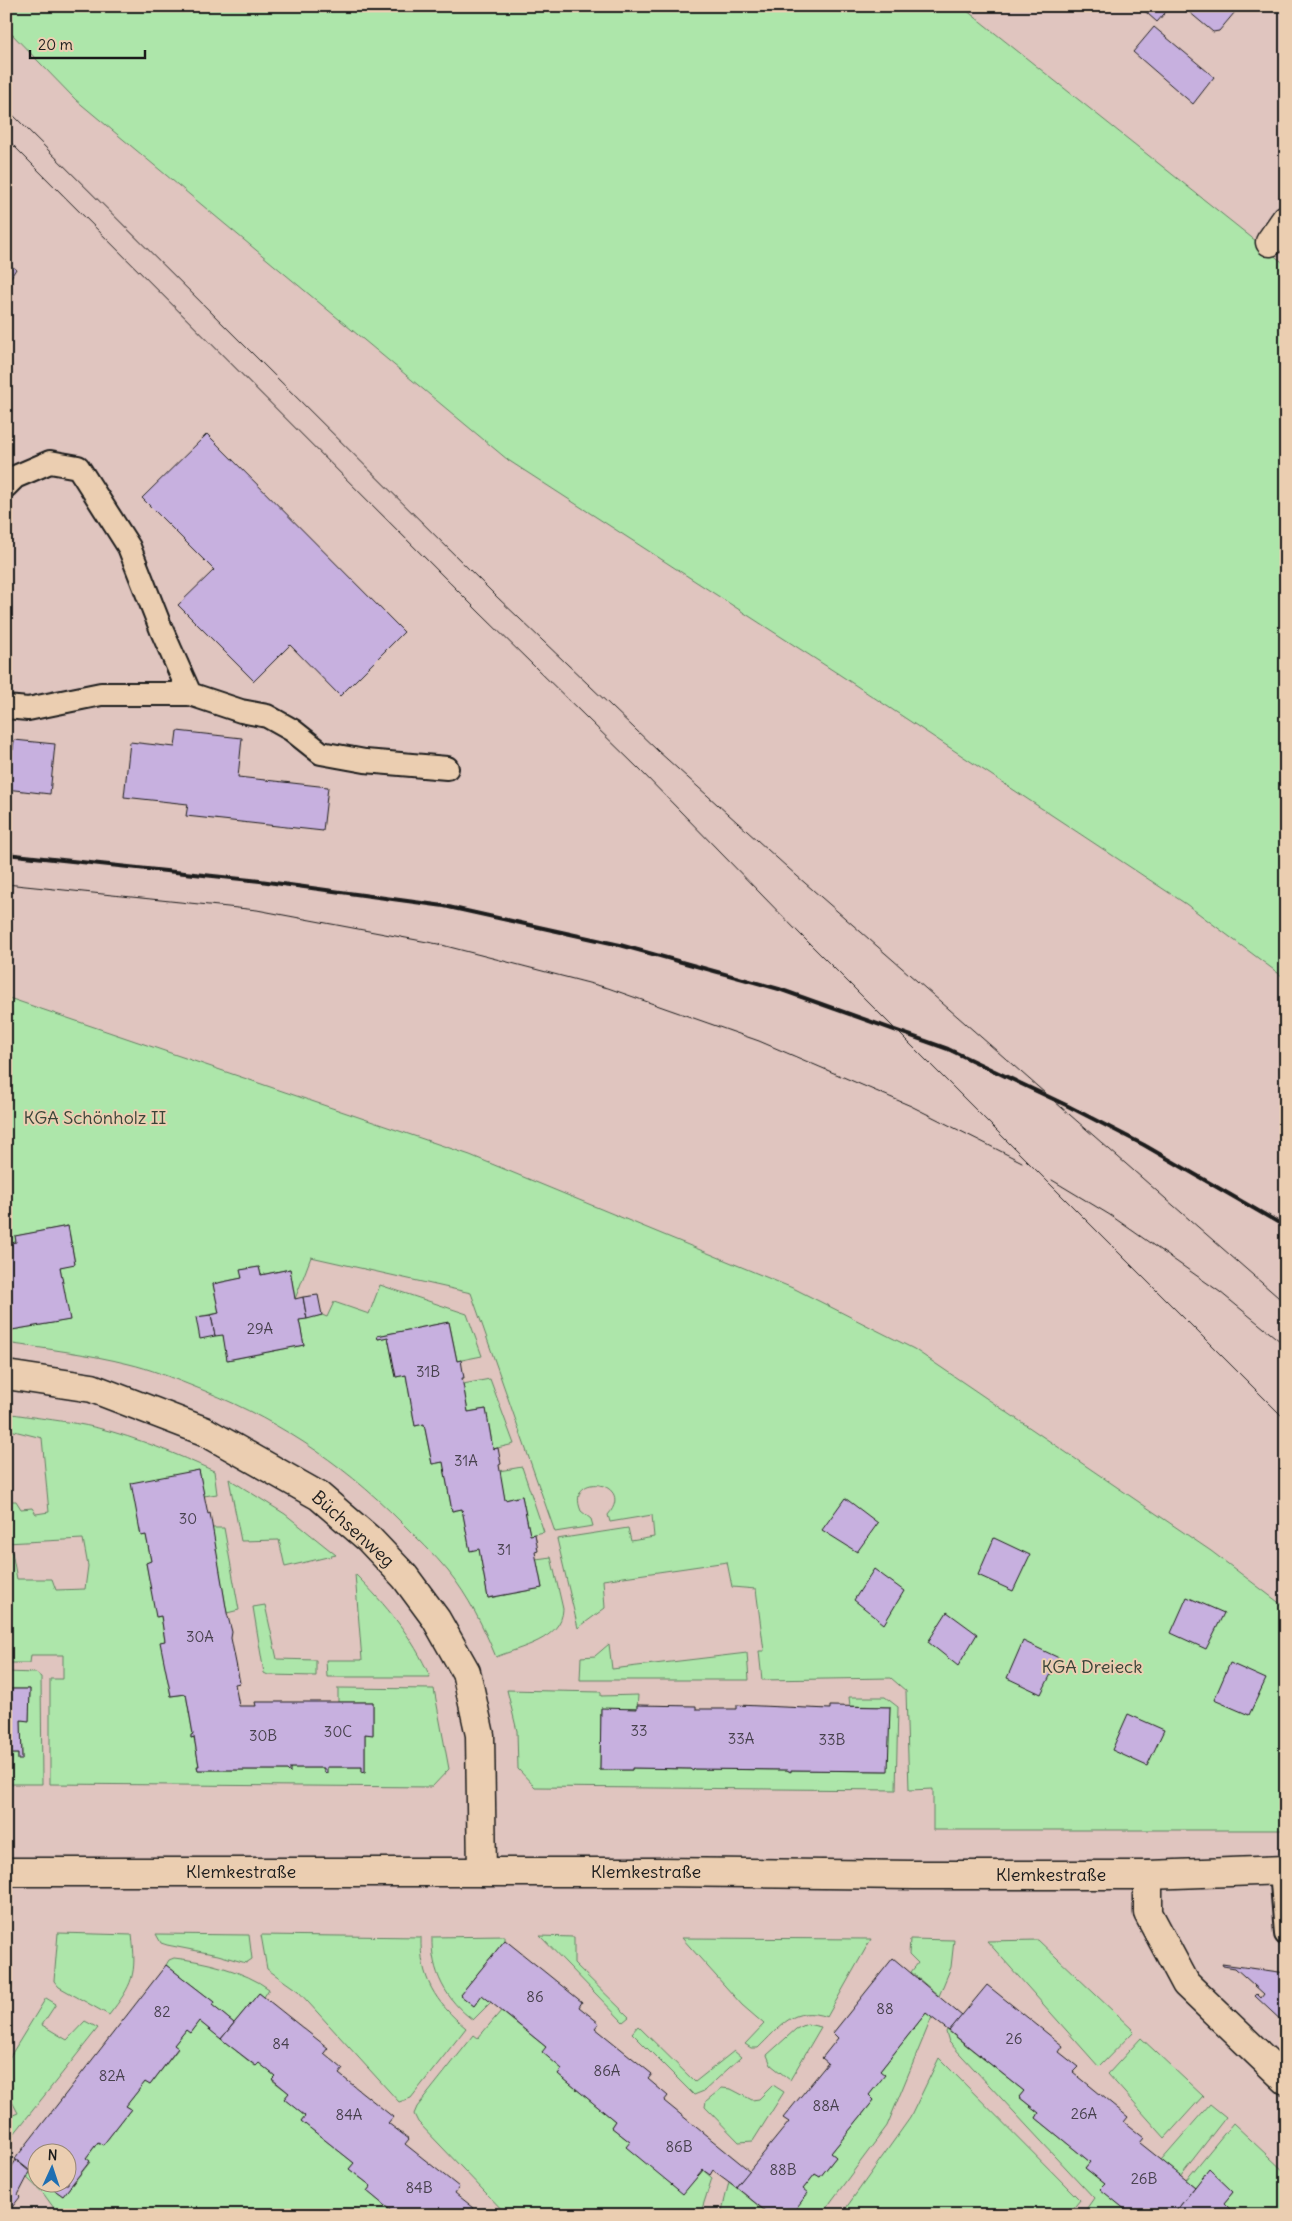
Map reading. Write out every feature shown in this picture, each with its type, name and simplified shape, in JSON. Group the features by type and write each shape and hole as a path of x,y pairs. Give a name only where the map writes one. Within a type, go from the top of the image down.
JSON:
{"street":[{"path":"1270,242 1286,219"},
{"name":"Büchsenweg","path":"6,1375 92,1388 204,1431 319,1496 369,1539 399,1570 436,1619 466,1672 480,1735 482,1872"},
{"name":"Klemkestraße","path":"6,1872 659,1872 914,1876 1148,1875 1284,1870"},
{"path":"1148,1875 1148,1913 1186,1984 1286,2080"}],"lane":[{"path":"6,486 15,477 50,462 78,467 129,547 162,631 190,694"},
{"path":"6,707 28,709 101,694 190,694 232,708 267,716 292,730 322,753 365,761 447,768"},
{"path":"1284,1870 1286,1934"}],"green space":[{"path":"6,6 961,6 1286,265 1286,979 1186,904 837,673 508,460 76,100 6,28"},
{"path":"6,997 470,1155 795,1289 914,1349 1211,1551 1286,1608 1286,1830 933,1830 933,1789 909,1790 906,1691 891,1678 762,1680 759,1651 764,1651 756,1589 732,1587 727,1562 603,1580 605,1608 578,1628 557,1539 628,1528 631,1541 654,1537 652,1515 610,1522 608,1515 614,1503 614,1494 608,1488 590,1485 582,1490 578,1498 581,1511 591,1519 593,1526 555,1532 471,1293 311,1257 295,1299 290,1269 261,1275 259,1267 241,1270 242,1278 213,1284 219,1313 197,1317 223,1335 228,1360 304,1345 299,1320 322,1315 327,1317 334,1302 369,1314 380,1285 467,1314 482,1356 457,1361 449,1322 377,1336 378,1339 388,1337 396,1377 406,1375 415,1426 424,1424 432,1464 443,1462 452,1511 462,1509 470,1550 479,1549 488,1598 542,1588 536,1559 551,1557 563,1609 561,1620 548,1635 538,1641 496,1657 469,1601 443,1565 378,1500 354,1479 303,1442 249,1411 220,1397 152,1371 99,1357 6,1343 6,1331 69,1320 60,1267 75,1263 68,1226 16,1236 16,1242 6,1244"},
{"path":"490,1379 514,1444 493,1449 486,1409 468,1412 463,1384"},
{"path":"6,1413 75,1423 113,1432 157,1447 214,1471 217,1494 204,1496 199,1470 141,1536 146,1535 151,1561 146,1563 157,1617 161,1616 165,1641 161,1642 171,1696 186,1694 193,1734 191,1738 194,1737 198,1770 287,1770 289,1772 290,1768 324,1768 326,1773 327,1767 362,1767 362,1772 365,1773 365,1734 373,1734 373,1702 338,1702 338,1688 434,1689 449,1769 432,1787 50,1784 50,1679 63,1679 63,1655 31,1655 30,1663 6,1663 6,1552 12,1552 17,1579 52,1579 56,1590 85,1589 88,1566 83,1539 6,1543 6,1501 16,1501 21,1509 32,1508 36,1514 49,1512 42,1438 6,1429"},
{"path":"522,1467 544,1532 530,1535 522,1496 505,1500 499,1471"},
{"path":"229,1479 285,1514 336,1555 285,1567 279,1540 241,1541"},
{"path":"212,1528 224,1528 239,1610 227,1613"},
{"path":"355,1574 398,1622 415,1648 430,1677 327,1677 326,1660 362,1660"},
{"path":"265,1605 277,1659 316,1660 316,1676 268,1675 264,1673 253,1607"},
{"path":"609,1644 612,1669 747,1653 749,1680 580,1680 581,1657 595,1656"},
{"path":"6,1672 36,1673 41,1677 42,1784 6,1784 6,1754 18,1754 18,1759 22,1759 21,1720 29,1720 30,1689 6,1689"},
{"path":"507,1690 601,1692 601,1696 638,1695 637,1709 601,1709 600,1770 632,1770 632,1768 690,1769 693,1771 694,1769 787,1770 790,1772 791,1770 887,1771 890,1707 850,1706 849,1697 885,1697 898,1707 896,1790 535,1787 518,1769 517,1731"},
{"path":"58,1933 132,1935 134,1960 131,1978 128,1987 109,2015 59,1987 54,1981"},
{"path":"156,1934 249,1935 252,1959 246,1963 218,1955 167,1945 161,1943"},
{"path":"261,1935 421,1937 423,1965 432,1988 446,2009 466,2028 411,2098 399,2102 298,1991 267,1969"},
{"path":"505,1936 505,1940 460,1995 474,2006 482,1995 491,2002 473,2020 455,2004 442,1984 434,1962 432,1937"},
{"path":"540,1936 574,1937 574,1963 629,2017 623,2022"},
{"path":"682,1938 871,1939 827,2017 815,2014 796,2016 788,2020 758,2048 751,2048 745,2044 764,2024 742,2005"},
{"path":"910,1939 954,1940 951,1967 939,1996 911,1972 918,1963 909,1954"},
{"path":"1038,1940 1134,2031 1099,2067 987,1941"},
{"path":"174,1958 224,1968 248,1977 269,1989 264,1997 259,1993 234,2023 212,2005 214,2002 166,1965 169,1960"},
{"path":"46,1998 56,2004 42,2025 67,2040 85,2021 98,2028 6,2144 6,2118 18,2113 6,2090 6,2063"},
{"path":"501,2011 546,2047 562,2069 558,2074 615,2121 611,2127 630,2142 683,2193 703,2170 712,2178 700,2215 507,2215 418,2122 414,2114 417,2107 474,2035 478,2038"},
{"path":"926,2013 932,2017 887,2126 821,2215 791,2215 803,2189 815,2174 820,2177 836,2157 831,2153 874,2100 869,2095 880,2071"},
{"path":"199,2021 255,2066 259,2063 275,2076 272,2080 289,2093 284,2099 305,2116 301,2121 354,2163 349,2169 371,2186 367,2191 396,2215 59,2215 44,2194 60,2194 63,2196 65,2194 78,2194 78,2177 90,2162 86,2158 98,2142 103,2145 131,2109 126,2106 145,2082 150,2085 178,2049 174,2045 186,2030 190,2033"},
{"path":"807,2024 821,2027 790,2080 771,2065 767,2055 796,2029"},
{"path":"638,2026 695,2082 734,2051 741,2057 704,2091 694,2095 632,2033"},
{"path":"947,2030 1024,2091 1019,2097 1039,2113 1036,2118 1090,2162 1085,2168 1105,2184 1101,2189 1132,2215 1082,2215 1094,2198 949,2042"},
{"path":"1141,2038 1203,2096 1165,2138 1108,2074"},
{"path":"939,2058 1080,2200 1068,2215 841,2215 910,2118"},
{"path":"773,2085 784,2092 753,2141 739,2142 705,2107 706,2101 722,2088 731,2089 752,2100 759,2099"},
{"path":"1210,2104 1226,2117 1180,2176 1161,2160"},
{"path":"1233,2123 1286,2173 1286,2215 1236,2215 1224,2203 1233,2192 1209,2170 1195,2187 1186,2180"},
{"path":"729,2182 770,2215 721,2215"}],"building":[{"path":"1139,6 1171,6 1157,22"},
{"path":"1182,6 1240,6 1219,31 1213,32"},
{"path":"1154,27 1214,77 1193,104 1133,52"},
{"path":"6,263 16,269 6,285"},
{"path":"207,434 404,632 340,696 290,645 254,681 178,605 214,570 142,498"},
{"path":"177,731 242,738 238,777 328,787 323,831 186,816 188,804 124,797 130,742 175,747"},
{"path":"14,740 55,744 50,794 6,789 6,749 13,750"},
{"path":"68,1226 75,1264 60,1267 70,1320 6,1331 6,1244 16,1242 15,1236"},
{"path":"259,1267 261,1275 290,1269 295,1299 303,1297 307,1319 299,1320 304,1345 227,1360 223,1335 215,1336 211,1315 219,1313 213,1284 242,1278 240,1270"},
{"path":"318,1295 322,1315 307,1319 303,1297"},
{"path":"211,1315 215,1336 200,1339 196,1317"},
{"path":"449,1322 457,1361 461,1360 468,1412 486,1409 493,1449 498,1448 505,1500 522,1496 530,1535 535,1534 538,1551 535,1552 542,1588 488,1598 479,1549 470,1551 462,1509 452,1511 443,1462 432,1464 424,1424 415,1426 406,1375 396,1377 388,1337 378,1339 377,1336"},
{"path":"199,1470 208,1514 210,1513 232,1632 231,1638 240,1683 235,1684 239,1706 256,1706 255,1702 373,1702 373,1735 365,1734 365,1773 362,1772 362,1767 327,1767 327,1773 324,1772 324,1768 290,1768 290,1773 287,1770 198,1770 194,1737 191,1738 193,1734 186,1694 171,1696 160,1642 165,1641 161,1616 156,1617 146,1563 151,1561 146,1535 141,1536 131,1483"},
{"path":"845,1498 878,1523 857,1552 822,1530"},
{"path":"994,1538 1030,1555 1013,1591 978,1575"},
{"path":"874,1569 904,1591 884,1624 854,1600"},
{"path":"1187,1597 1224,1613 1206,1649 1171,1633"},
{"path":"947,1612 977,1634 958,1666 928,1642"},
{"path":"1023,1641 1059,1658 1041,1694 1007,1678"},
{"path":"1230,1663 1266,1679 1249,1715 1214,1700"},
{"path":"6,1689 30,1689 29,1721 21,1720 22,1760 18,1760 18,1754 6,1754"},
{"path":"637,1705 696,1706 696,1709 737,1709 737,1705 830,1709 830,1706 890,1707 888,1771 791,1770 791,1772 787,1770 694,1769 693,1771 690,1769 632,1768 632,1770 600,1770 601,1708 637,1709"},
{"path":"1128,1714 1164,1730 1147,1766 1112,1750"},
{"path":"505,1940 582,2002 579,2007 599,2023 595,2028 652,2074 648,2079 668,2096 664,2101 750,2171 736,2187 713,2170 710,2175 703,2170 683,2194 626,2147 630,2142 611,2127 615,2121 558,2074 562,2069 542,2052 546,2047 482,1995 474,2006 460,1995"},
{"path":"893,1958 962,2016 949,2031 926,2013 880,2071 885,2075 869,2095 874,2100 831,2153 836,2157 820,2177 815,2174 803,2189 808,2193 791,2215 770,2215 736,2187 789,2122 783,2118 828,2063 822,2058 838,2038 833,2033"},
{"path":"1222,1964 1286,1973 1286,2025 1255,1996 1257,1994 1261,1998 1264,1994 1235,1968 1223,1966"},
{"path":"166,1965 214,2002 212,2005 234,2023 221,2039 199,2021 190,2033 186,2030 174,2045 178,2048 150,2085 145,2082 126,2106 131,2109 103,2145 98,2142 86,2158 90,2161 78,2177 78,2144 28,2144 28,2169 15,2159"},
{"path":"987,1985 1063,2046 1059,2052 1078,2067 1073,2072 1128,2117 1124,2122 1144,2138 1140,2143 1195,2187 1173,2215 1132,2215 1100,2189 1105,2184 1085,2168 1090,2162 1036,2118 1039,2113 1019,2097 1024,2091 949,2031"},
{"path":"259,1993 328,2048 324,2053 343,2069 339,2074 393,2117 388,2123 409,2139 405,2144 459,2187 455,2193 474,2208 471,2215 396,2215 367,2191 371,2186 349,2169 354,2163 301,2121 305,2116 284,2099 289,2093 272,2079 275,2076 259,2063 256,2066 221,2039"},
{"path":"16,2160 28,2170 28,2176 18,2195 20,2197 6,2215 6,2176"},
{"path":"1209,2169 1233,2192 1224,2203 1236,2215 1173,2215"}],"tram line":[{"path":"6,108 497,597 658,751 797,876 1286,1304"},
{"path":"6,138 481,614 640,770 800,934 1286,1420"},
{"path":"6,884 257,910 438,944 608,988 759,1041 911,1106 1022,1162"},
{"path":"1052,1180 1110,1215 1220,1292 1286,1346"}],"railway":[{"path":"6,854 260,881 444,906 620,945 779,989 948,1049 1066,1105 1144,1145 1286,1227"}],"park label":[{"name":"KGA Schönholz II","path":"95,1118"},
{"name":"KGA Dreieck","path":"1092,1667"}]}
